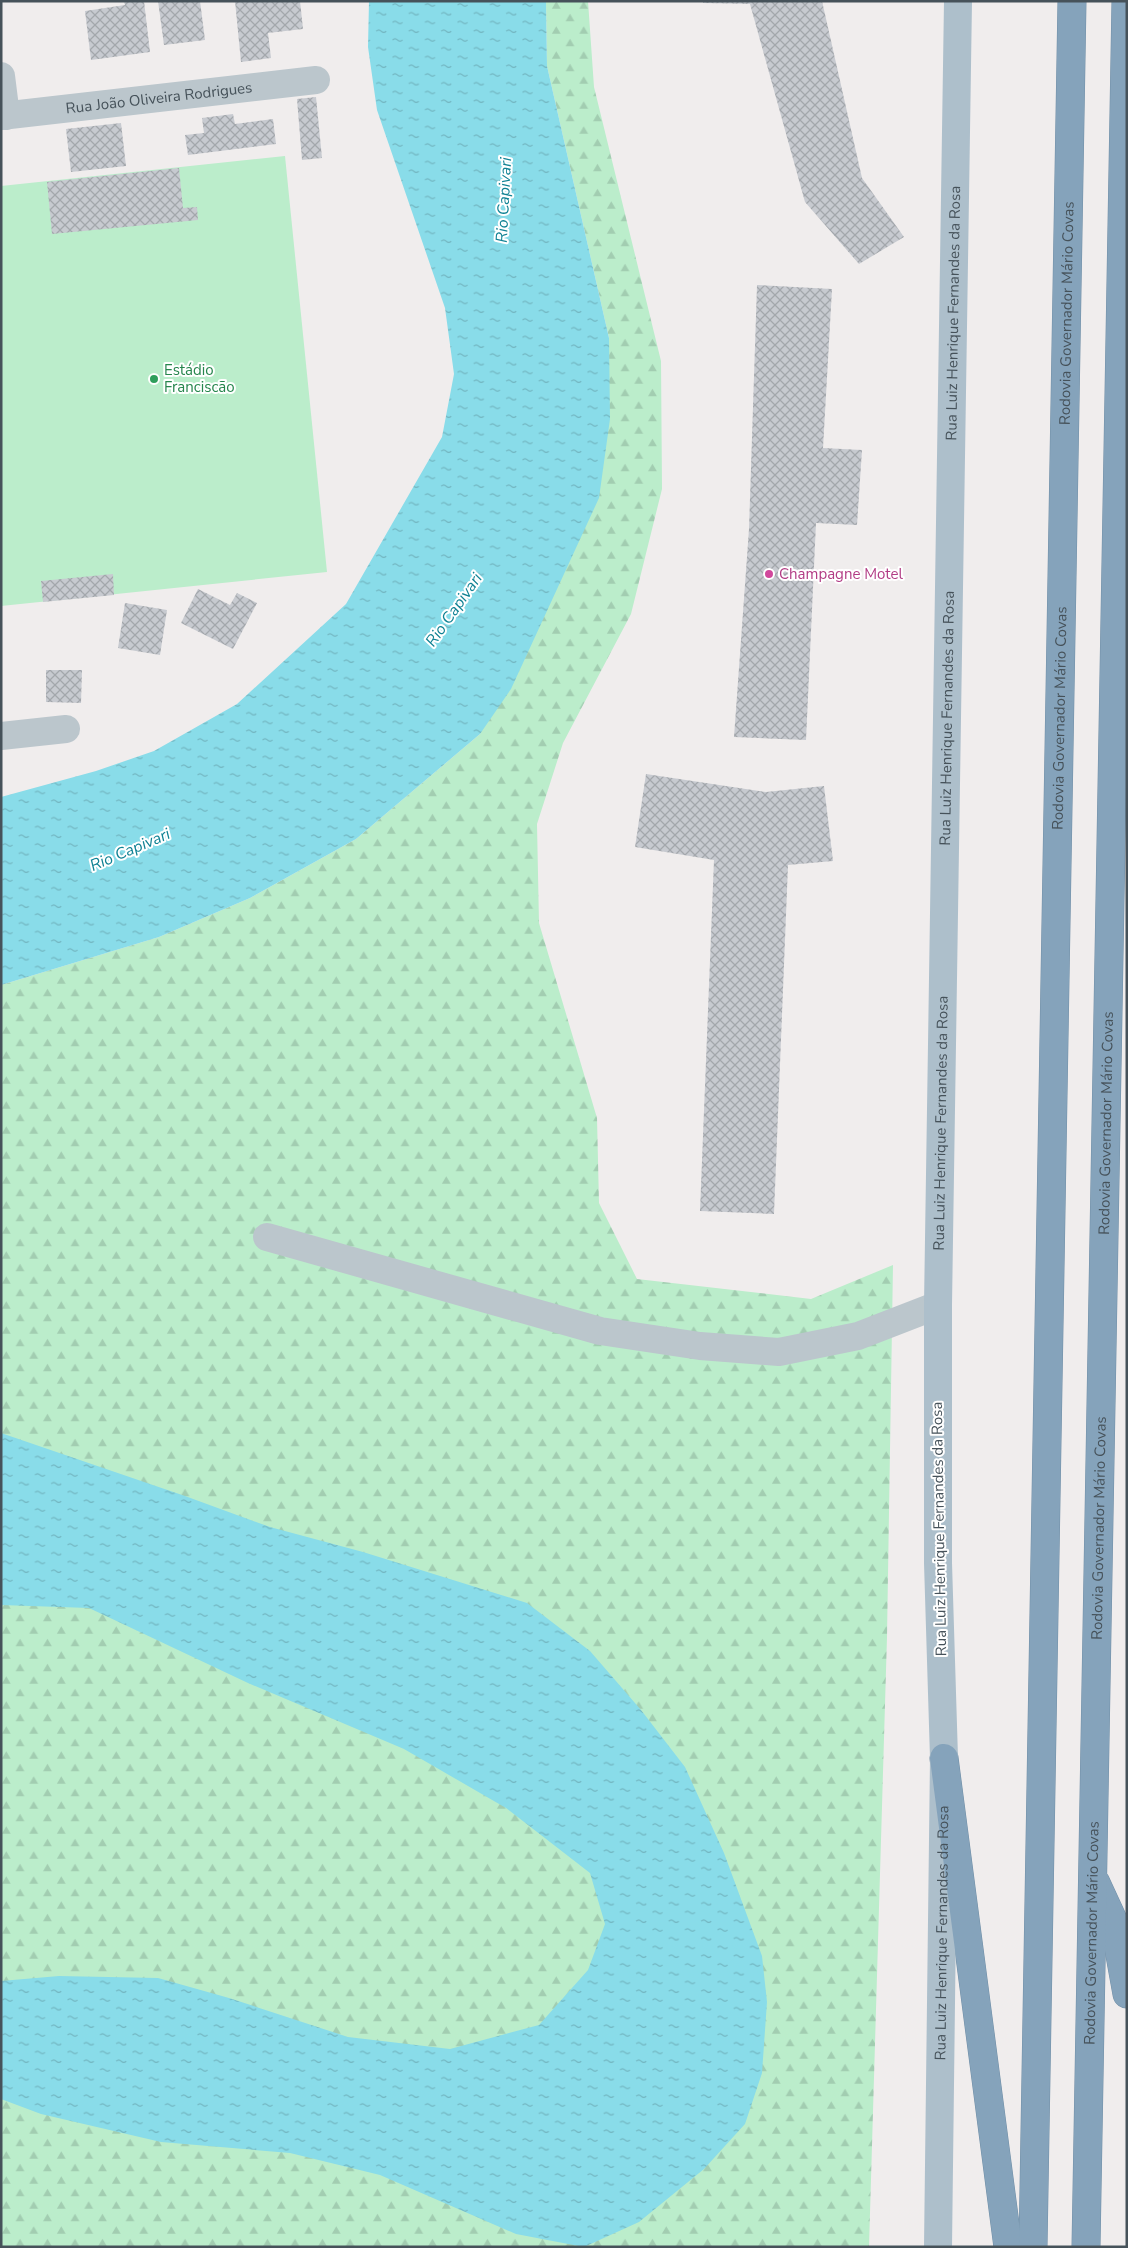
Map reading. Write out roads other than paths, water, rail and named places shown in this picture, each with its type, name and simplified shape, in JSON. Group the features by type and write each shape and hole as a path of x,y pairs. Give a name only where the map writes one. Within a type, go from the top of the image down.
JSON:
{"highway":[{"name":"Rodovia Governador Mário Covas","path":"1033,2247 1072,1"},
{"name":"Rodovia Governador Mário Covas","path":"1086,2247 1126,1"},
{"path":"944,1758 1008,2247"},
{"path":"1093,1876 1114,1922 1127,1994"}],"main road":[{"name":"Rua Luiz Henrique Fernandes da Rosa","path":"938,2247 944,1758 938,1563 938,1305 958,1"}],"street":[{"path":"1,76 4,116"},
{"name":"Rua João Oliveira Rodrigues","path":"4,116 316,80"},
{"path":"1,736 66,729"},
{"path":"267,1237 600,1331 700,1346 779,1352 858,1336 938,1305"}],"water":[{"name":"Rio Capivari","path":"369,1 546,1 547,66 609,338 610,419 599,498 511,689 480,734 356,839 250,898 159,937 1,985 1,797 96,771 154,751 237,704 346,604 442,437 454,374 445,308 377,110 368,47"},
{"path":"1,1433 270,1527 363,1552 527,1603 590,1651 641,1710 685,1767 724,1853 762,1956 767,2002 762,2073 745,2124 704,2169 639,2222 584,2247 516,2234 380,2175 290,2153 161,2142 41,2114 1,2099 1,1981 59,1976 158,1978 229,1998 348,2037 450,2049 539,2025 588,1970 605,1924 590,1873 506,1808 404,1749 248,1683 89,1608 1,1605"}],"place":[{"name":"Estádio Franciscão","path":"154,379"},
{"name":"Champagne Motel","path":"769,574"}]}
